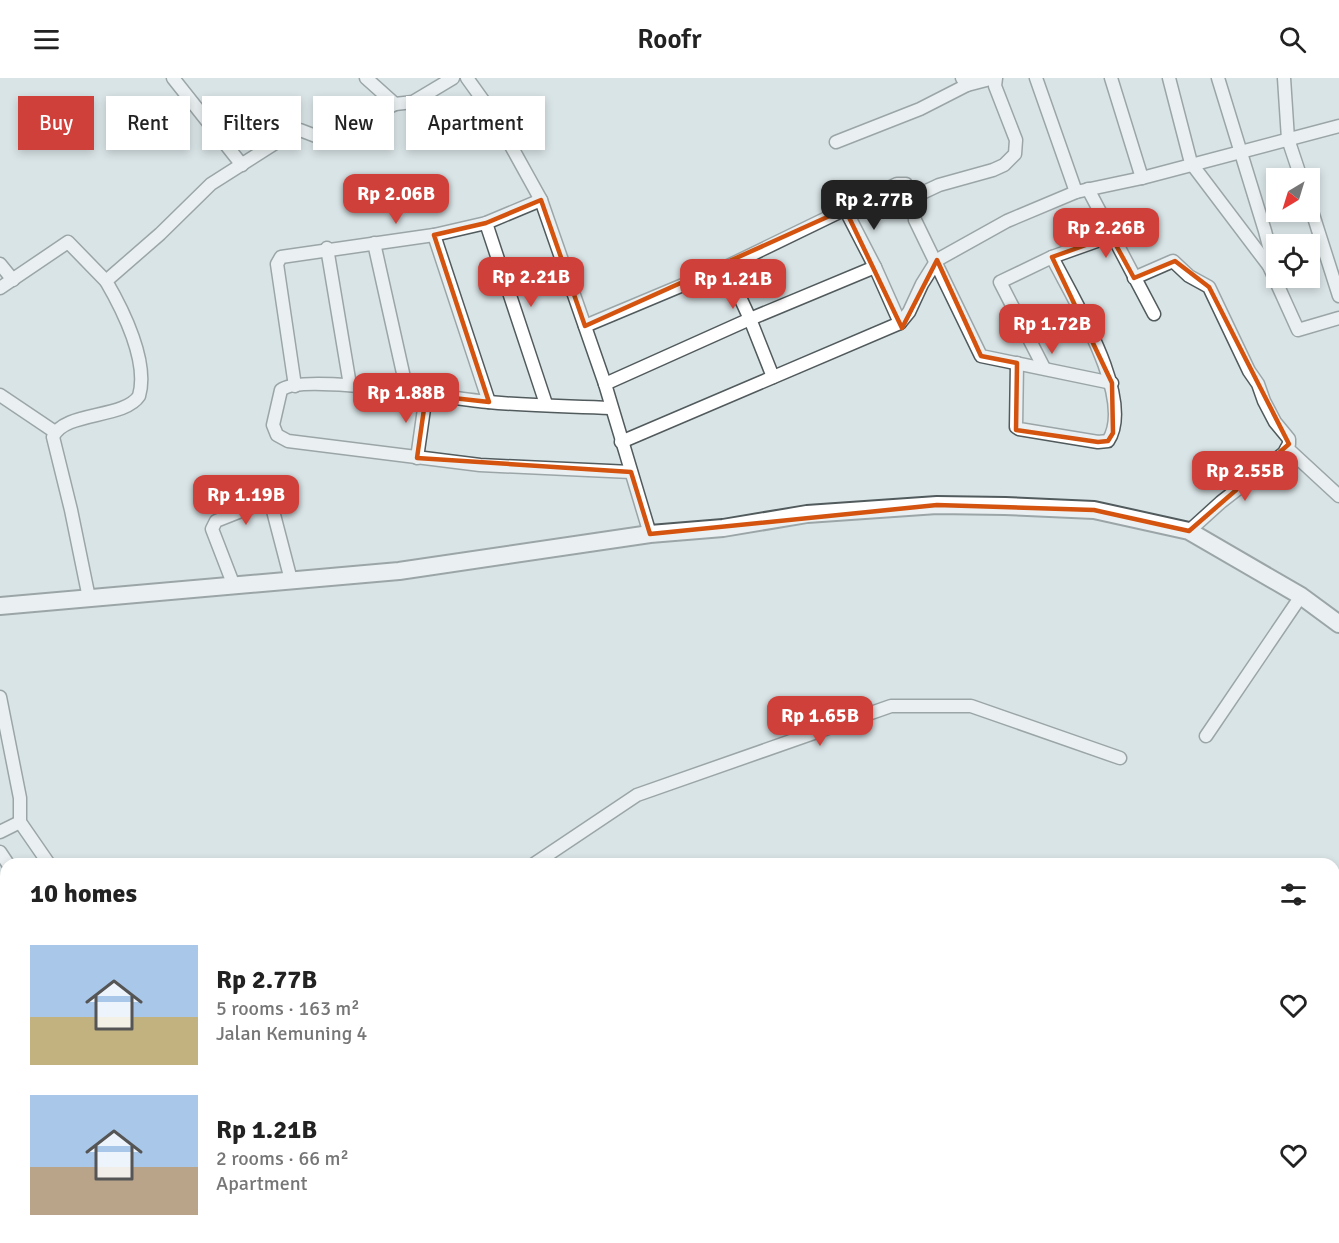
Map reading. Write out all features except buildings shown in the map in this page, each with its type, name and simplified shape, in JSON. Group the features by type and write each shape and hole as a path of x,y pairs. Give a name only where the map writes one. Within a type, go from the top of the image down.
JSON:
{"street":[{"path":"173,78 242,165"},
{"path":"366,78 395,104"},
{"path":"106,281 174,222 211,184 300,130 326,140 395,104 413,102 453,78"},
{"path":"467,78 495,117 541,200 605,384 650,534"},
{"path":"836,142 920,109 965,82 995,78 995,86 1016,140 1015,154 1004,165 939,185 915,199"},
{"path":"1036,78 1082,190 1111,236 1154,314"},
{"path":"1111,78 1142,178"},
{"path":"1169,78 1191,164 1266,262"},
{"path":"1218,78 1266,235"},
{"path":"1284,78 1288,139 1298,168"},
{"path":"621,442 900,323 909,312 922,284 937,260 1008,221 1082,190 1142,178 1339,126"},
{"path":"585,326 726,267 902,183 915,199 915,220 937,260 981,356 1112,383"},
{"path":"294,386 277,261 283,255 434,235 486,223 541,200"},
{"path":"845,209 876,267 900,323"},
{"path":"1315,222 1339,296"},
{"path":"486,223 546,404"},
{"path":"434,235 489,402"},
{"path":"1044,368 1000,282 1052,257 1111,236"},
{"path":"0,288 68,242 106,281 122,307 136,350 141,375 139,396 129,405 70,424 55,432"},
{"path":"374,243 407,391"},
{"path":"327,248 350,385"},
{"path":"1017,363 1016,427 1022,430 1098,442 1108,441 1115,423 1112,383 1052,257"},
{"path":"1134,278 1173,261 1189,276 1209,287 1249,371 1258,384 1264,401 1289,439 1287,448 1189,531"},
{"path":"0,264 14,280"},
{"path":"726,267 750,319 773,378"},
{"path":"605,384 750,319 876,267"},
{"path":"1279,288 1298,330 1339,320"},
{"path":"611,408 489,402 350,385 294,386 282,388 278,396 273,425 280,438 417,458 546,470 631,472"},
{"path":"417,458 426,394"},
{"path":"0,395 55,432"},
{"path":"55,432 53,443 71,510 89,598"},
{"path":"1287,448 1339,496"},
{"path":"234,586 212,529 216,521 264,502 272,507 291,580"},
{"path":"0,606 399,571 650,534 723,528 807,514 937,505 1094,510 1189,531 1301,596 1339,624"},
{"path":"1206,736 1301,596"},
{"path":"0,697 20,798 20,822 45,858"},
{"path":"543,858 637,795 891,706 970,706 1120,758"},
{"path":"0,832 20,822"}],"highlighted area":[{"path":"541,200 585,326 845,209 902,328 937,260 981,356 1017,363 1016,430 1098,442 1108,441 1113,433 1112,383 1052,257 1111,236 1134,278 1175,261 1209,287 1289,444 1189,531 1094,510 937,505 650,534 631,472 417,458 426,395 489,402 434,235 486,223"}]}
